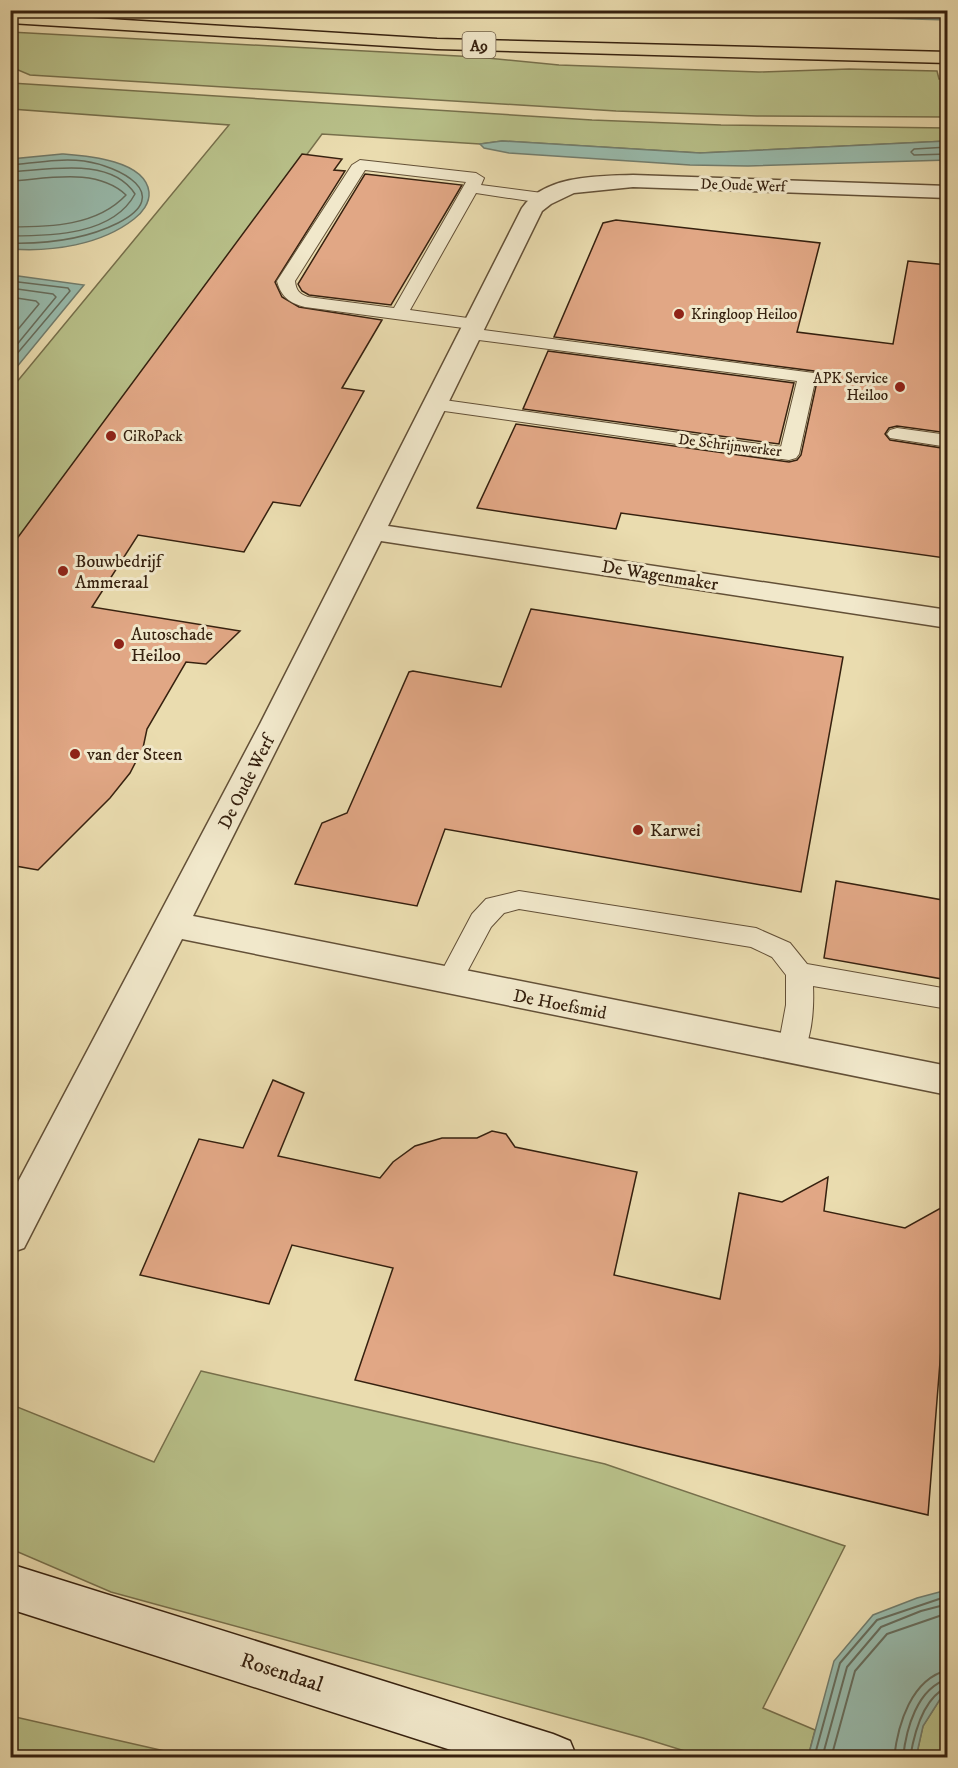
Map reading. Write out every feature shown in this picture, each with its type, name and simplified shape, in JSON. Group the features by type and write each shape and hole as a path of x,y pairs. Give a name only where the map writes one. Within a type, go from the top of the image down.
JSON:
{"highway":[{"name":"A9","path":"10,18 437,44 948,58"}],"street":[{"name":"De Oude Werf","path":"10,1236 174,925 437,405 532,208 542,198 562,187 633,182 948,192"},
{"name":"De Wagenmaker","path":"373,532 948,619"},
{"name":"De Hoefsmid","path":"174,925 948,1081"},
{"name":"Rosendaal","path":"10,1586 553,1758"}],"lane":[{"path":"399,314 476,178 360,165 286,281 292,298 305,302 399,314 471,333"},
{"path":"471,188 542,198"},
{"path":"384,330 471,333"},
{"name":"De Schrijnwerker","path":"437,405 789,454 807,377 471,333"},
{"path":"897,435 948,441"},
{"path":"449,982 481,921 495,906 519,900 756,938 781,950 799,973 800,1005 792,1048"},
{"path":"799,973 948,999"}],"green space":[{"path":"10,32 477,57 559,65 759,72 849,69 937,71 939,79 947,79 947,117 757,116 616,111 30,75 11,67"},
{"path":"11,83 592,120 721,125 947,128 947,141 700,153 502,141 480,144 322,134 11,548 11,389 229,125 11,109"},
{"path":"201,1371 605,1464 845,1546 763,1708 815,1730 808,1757 704,1757 643,1738 111,1592 11,1549 10,1404 154,1462"},
{"path":"947,1692 947,1757 916,1758 923,1726 944,1693"},
{"path":"11,1716 191,1757 11,1757"}],"water":[{"path":"624,11 947,17 948,20"},
{"path":"502,141 700,153 947,141 948,160 748,166 690,165 509,153 484,148 480,144"},
{"path":"62,154 99,158 126,166 145,181 149,192 147,204 137,217 121,228 91,241 59,248 11,249 11,159"},
{"path":"11,275 84,285 16,368 11,367"},
{"path":"947,1590 947,1692 944,1693 923,1726 916,1757 808,1757 834,1661 873,1615 917,1598"}],"building":[{"path":"302,154 342,159 334,170 345,171 275,282 282,297 299,307 382,320 342,388 364,391 300,506 273,502 244,552 138,535 92,607 240,631 206,664 186,662 147,729 143,748 130,773 110,798 38,870 10,865 10,548"},
{"path":"365,174 462,185 391,305 309,295 302,291 298,284"},
{"path":"616,220 820,243 797,332 893,344 908,261 948,265 948,433 897,426 889,428 885,434 890,440 948,449 948,537 945,558 621,513 616,529 477,508 516,424 789,462 797,460 801,455 818,377 814,371 554,337 603,223"},
{"path":"548,351 794,383 779,444 523,409"},
{"path":"531,609 843,657 801,892 445,829 417,906 295,884 322,823 347,813 409,672 501,687"},
{"path":"836,881 948,901 948,980 824,958"},
{"path":"273,1080 304,1093 278,1156 380,1178 393,1162 415,1146 442,1138 477,1138 492,1131 506,1134 515,1147 637,1172 614,1275 720,1299 739,1193 782,1202 828,1177 824,1211 905,1228 948,1204 948,1312 944,1311 928,1515 355,1380 393,1268 292,1245 269,1304 140,1275 199,1139 243,1148"}],"place":[{"name":"Kringloop Heiloo","path":"679,314"},
{"name":"APK Service Heiloo","path":"900,387"},
{"name":"CiRoPack","path":"111,436"},
{"name":"Bouwbedrijf Ammeraal","path":"63,571"},
{"name":"Autoschade Heiloo","path":"119,644"},
{"name":"van der Steen","path":"75,754"},
{"name":"Karwei","path":"638,830"}]}
